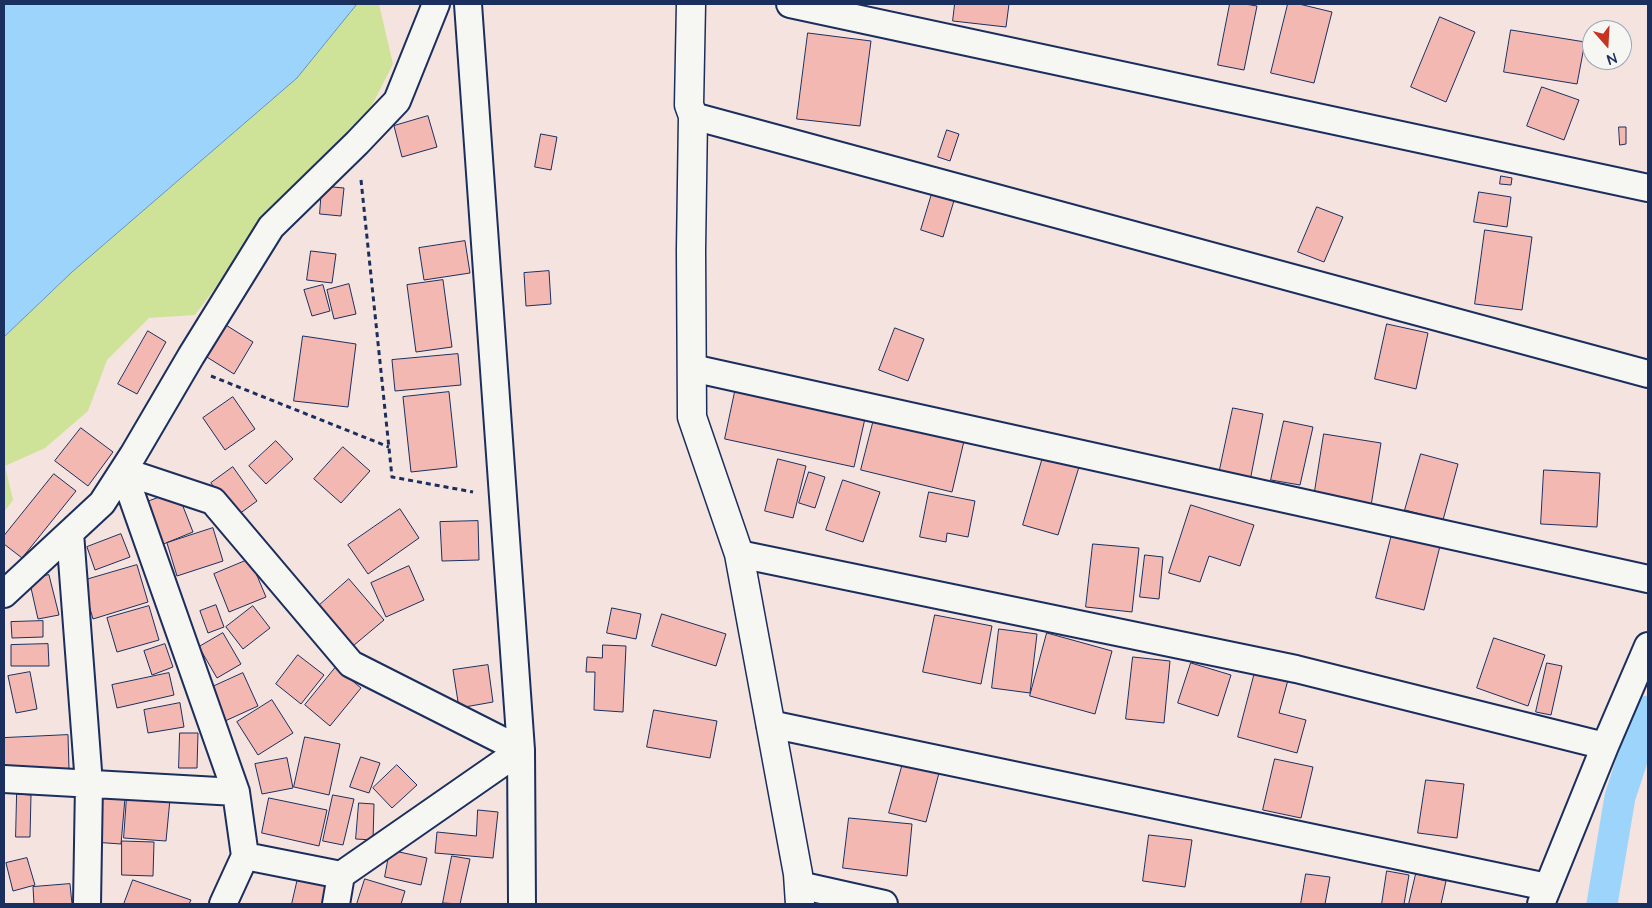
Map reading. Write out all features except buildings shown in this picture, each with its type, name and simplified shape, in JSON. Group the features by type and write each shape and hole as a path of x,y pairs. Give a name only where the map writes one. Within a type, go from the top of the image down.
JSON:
{"main road":[{"path":"691,4 690,105 693,116 691,250 692,417 739,554 798,874 799,895"}],"street":[{"path":"4,594 102,503 271,227 397,101 436,4"},
{"path":"468,4 521,750 522,904"},
{"path":"790,4 1648,188"},
{"path":"693,116 1648,374"},
{"path":"692,368 1648,579"},
{"path":"123,471 213,501 351,664 521,750"},
{"path":"123,471 236,792 245,856 224,904"},
{"path":"70,533 89,784 87,904"},
{"path":"739,554 1296,669 1605,746"},
{"path":"770,724 1544,896 1648,646"},
{"path":"336,904 342,875 521,750"},
{"path":"4,779 236,792"},
{"path":"245,856 342,875"},
{"path":"799,895 884,904"}],"path":[{"path":"357,143 392,477 503,498"},
{"path":"185,366 389,447"}],"green space":[{"path":"357,4 379,4 393,64 366,117 288,191 195,315 149,318 107,360 88,411 45,448 5,466 13,500 4,512 4,337 72,272 297,78"}],"water":[{"path":"4,4 357,4 297,78 72,272 4,337"}],"waterway":[{"path":"1602,904 1620,797 1648,711"}]}
